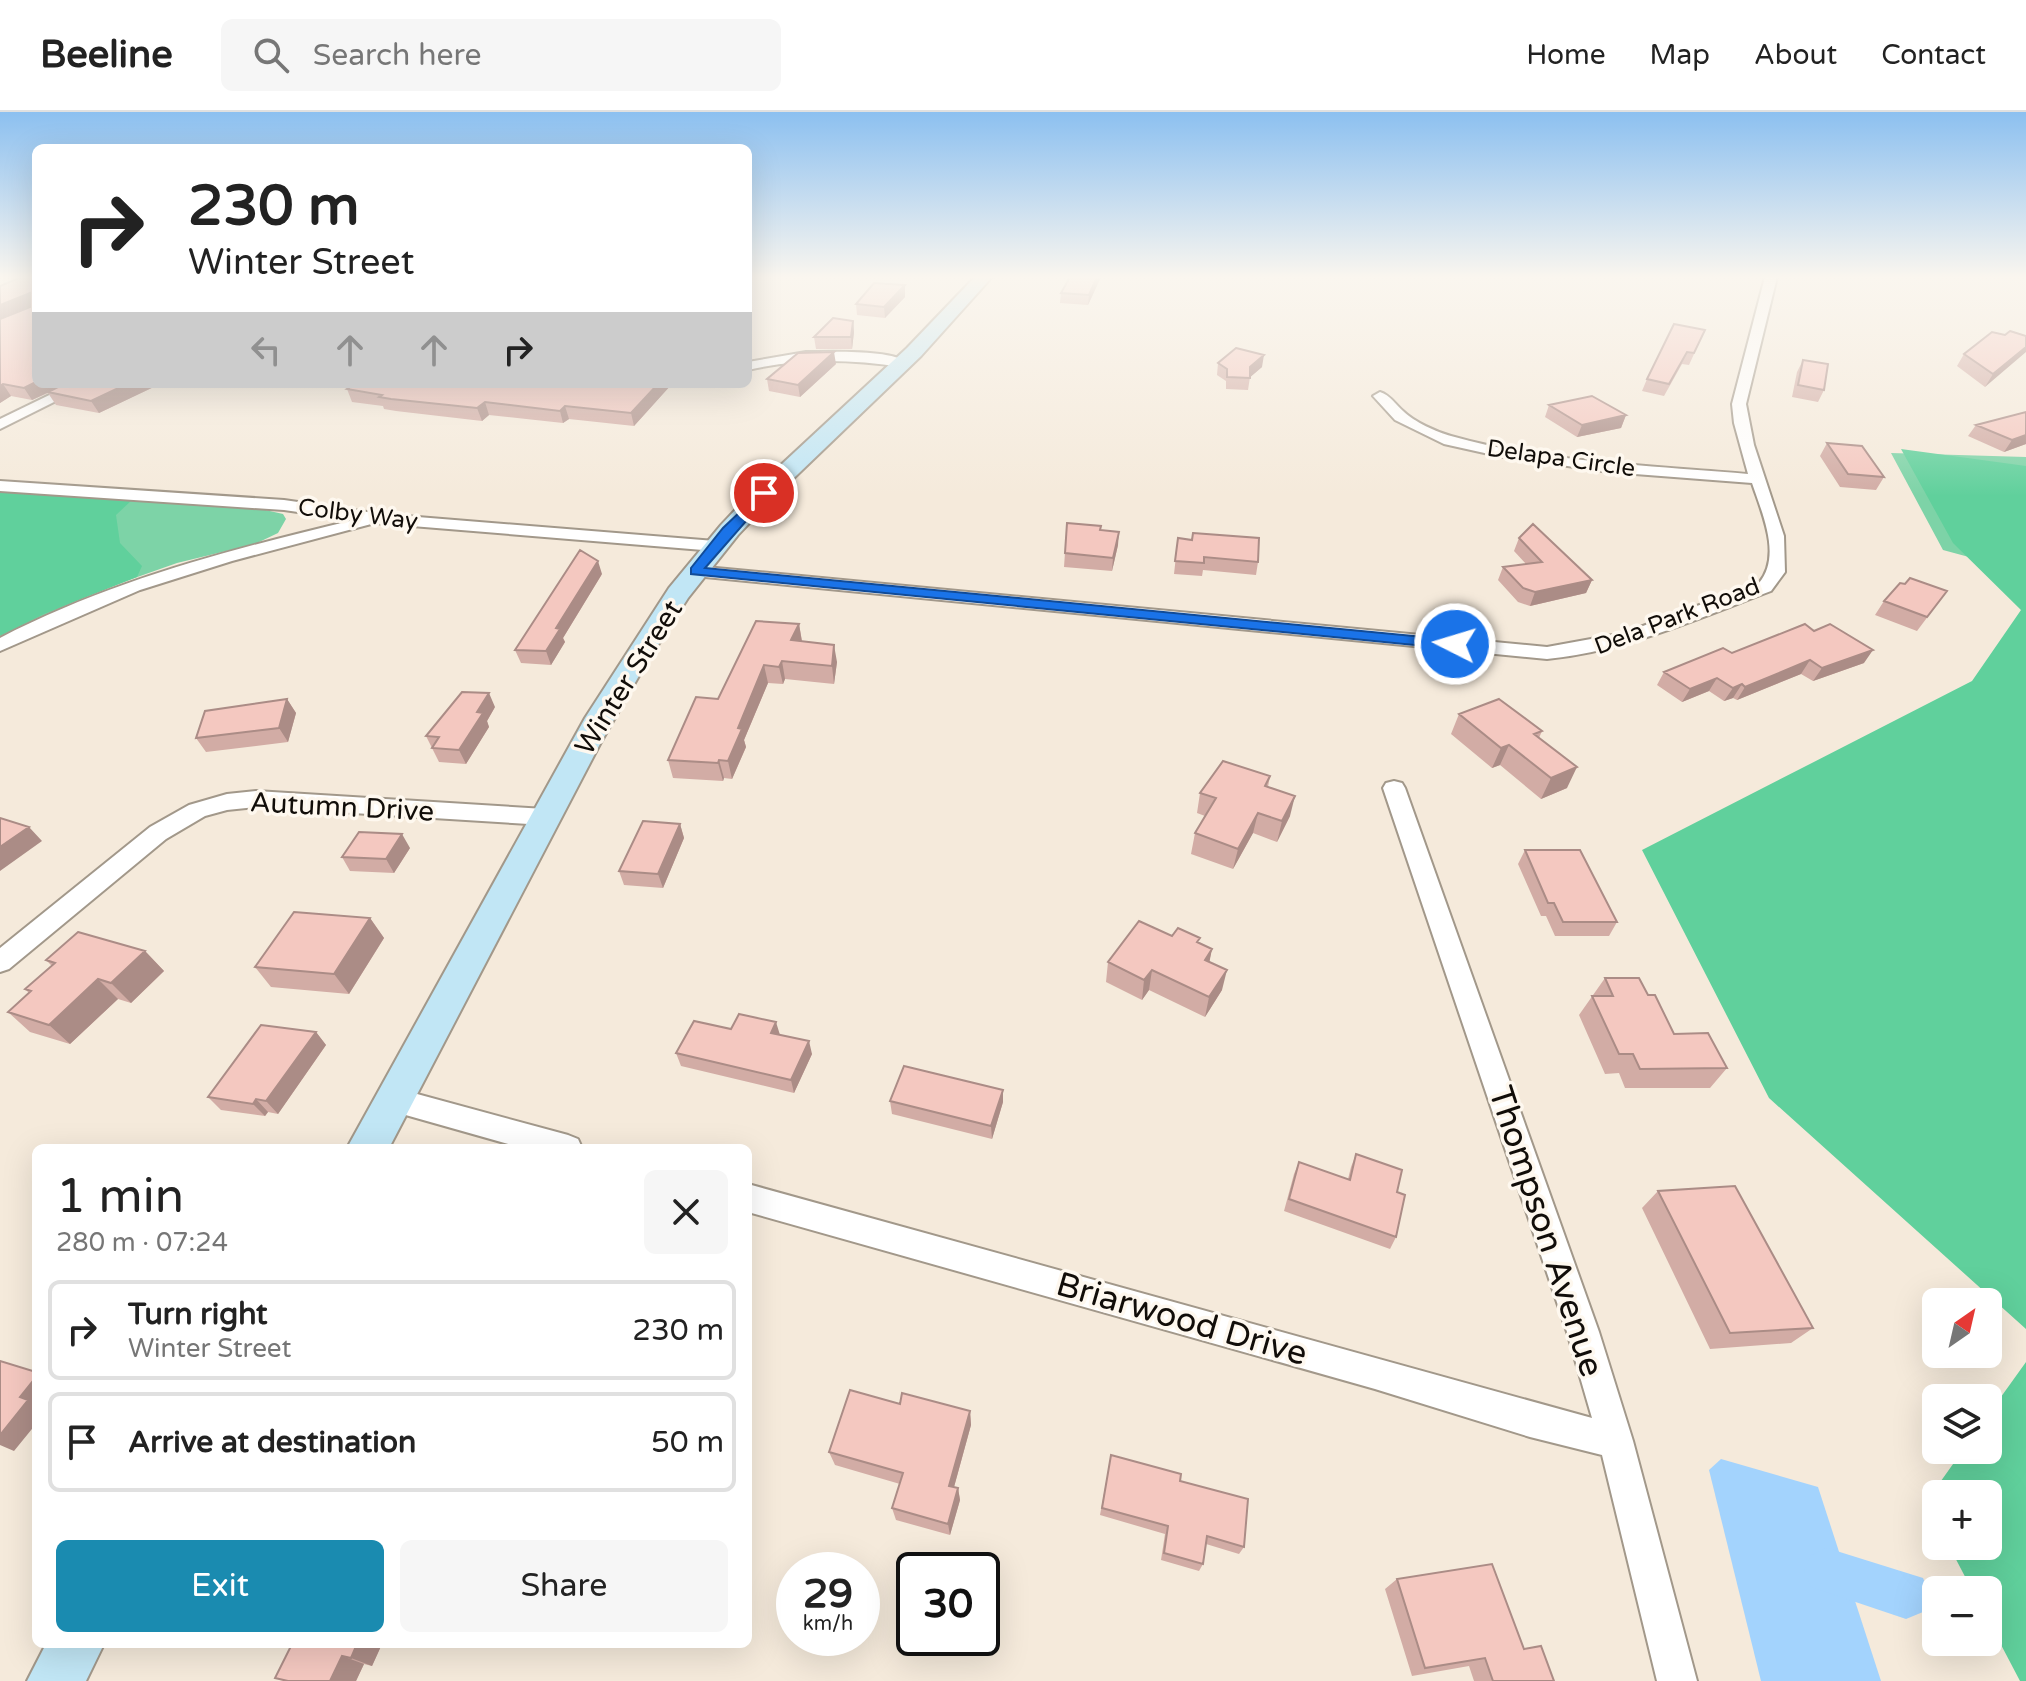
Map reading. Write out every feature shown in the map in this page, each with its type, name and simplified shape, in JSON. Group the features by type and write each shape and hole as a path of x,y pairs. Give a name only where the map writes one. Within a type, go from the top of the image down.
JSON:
{"street":[{"name":"Winter Street","path":"369,1144 545,817 641,649 715,546 800,455 914,350"},
{"name":"Dela Park Road","path":"695,571 1516,650 1584,651 1625,640 1765,587 1775,575 1778,559 1771,515 1739,423 1739,404 1753,350"},
{"path":"752,365 841,354 902,363"},
{"path":"0,425 75,388"},
{"name":"Delapa Circle","path":"1380,396 1400,417 1444,439 1498,451 1609,467 1757,479"},
{"name":"Colby Way","path":"0,486 284,505 381,519 715,546"},
{"path":"0,645 104,595 170,572 381,519"},
{"name":"Thompson Avenue","path":"1394,788 1583,1332 1616,1441 1677,1681"},
{"name":"Autumn Drive","path":"0,962 158,833 197,810 227,802 256,799 545,817"},
{"path":"395,1100 554,1144"},
{"name":"Briarwood Drive","path":"752,1199 1375,1372 1530,1420 1616,1441"},
{"path":"55,1681 75,1648"}],"green space":[{"path":"1901,449 2026,466 2026,1329 2002,1307 2002,1288 1980,1288 1769,1098 1642,850 1972,681 2021,610 1953,543"},
{"path":"1891,453 2026,457 2026,562 1991,563 1943,550"},
{"path":"0,492 261,509 283,514 286,519 278,533 255,544 177,563 95,592 0,636"},
{"path":"0,492 132,500 116,515 120,543 142,566 137,577 44,614 0,636"},
{"path":"2026,1362 2026,1681 2020,1681 2002,1647 2002,1576 1965,1576 1956,1560 2002,1560 2002,1480 1942,1480 1953,1464 2002,1464 2002,1395"}],"water":[{"path":"1721,1459 1818,1487 1881,1681 1761,1681 1709,1470"}],"building":[{"path":"0,350 32,350 32,384 24,388 0,386"},
{"path":"1233,350 1264,355 1250,367 1250,378 1227,377 1227,369 1218,363"},
{"path":"1661,350 1695,350 1694,353 1687,352 1669,384 1647,379"},
{"path":"1969,350 2022,350 1993,374 1964,354"},
{"path":"834,352 798,385 767,379 798,353"},
{"path":"1803,360 1828,364 1824,390 1798,385"},
{"path":"56,388 119,388 91,401 48,392"},
{"path":"654,388 631,413 565,406 560,411 485,402 477,408 391,399 347,389"},
{"path":"1592,396 1626,415 1582,425 1549,405"},
{"path":"2026,412 2026,435 2012,440 1976,425"},
{"path":"1827,443 1862,446 1884,477 1848,474"},
{"path":"1067,523 1101,526 1100,530 1119,532 1113,558 1065,553"},
{"path":"1533,524 1592,580 1535,592 1523,588 1503,567 1542,562 1519,538"},
{"path":"1193,533 1259,538 1258,562 1204,557 1204,563 1175,561 1178,538 1192,540"},
{"path":"580,550 598,561 556,628 560,629 546,651 515,650"},
{"path":"1910,578 1947,591 1927,617 1884,601 1900,583 1905,584"},
{"path":"756,621 799,624 791,640 834,645 832,666 782,661 779,667 764,665 728,761 668,760 696,697 718,699"},
{"path":"1805,624 1814,631 1830,624 1873,650 1822,668 1810,660 1745,687 1742,684 1733,688 1717,678 1690,689 1664,672 1723,648 1732,653"},
{"path":"462,692 489,693 477,712 483,713 459,750 432,748 439,737 426,736"},
{"path":"287,699 279,728 196,738 205,711"},
{"path":"1499,699 1542,731 1534,734 1577,767 1551,778 1509,745 1501,748 1459,714"},
{"path":"1223,761 1270,776 1265,786 1295,796 1282,821 1258,813 1238,849 1195,833 1216,798 1200,793"},
{"path":"0,818 29,827 0,847"},
{"path":"643,821 680,824 658,874 619,871"},
{"path":"359,832 402,834 386,859 342,857"},
{"path":"1525,850 1580,850 1617,922 1563,922 1554,903 1548,903"},
{"path":"294,912 370,918 334,974 255,967"},
{"path":"1139,921 1172,936 1178,928 1200,938 1197,942 1212,949 1205,960 1227,970 1209,997 1152,970 1144,980 1108,962"},
{"path":"78,932 145,951 111,983 98,979 49,1025 8,1012 31,991 25,989 55,963 46,960"},
{"path":"1605,978 1639,978 1648,995 1655,995 1674,1034 1708,1033 1727,1068 1640,1069 1633,1054 1619,1054 1592,996 1613,996"},
{"path":"739,1014 776,1022 771,1033 809,1041 791,1080 676,1053 694,1021 731,1029"},
{"path":"261,1025 316,1032 266,1101 256,1099 253,1104 208,1097"},
{"path":"904,1066 1003,1090 991,1126 890,1101"},
{"path":"1356,1154 1402,1170 1397,1192 1405,1195 1396,1237 1289,1199 1299,1162 1350,1180"},
{"path":"1735,1186 1813,1328 1730,1333 1658,1191"},
{"path":"0,1361 32,1371 32,1382 20,1397 28,1400 0,1435"},
{"path":"850,1390 900,1404 902,1393 970,1411 949,1486 958,1488 948,1524 892,1508 903,1473 829,1452"},
{"path":"1111,1455 1181,1474 1180,1481 1248,1499 1244,1547 1207,1536 1203,1564 1164,1553 1168,1526 1102,1508"},
{"path":"1492,1564 1524,1649 1541,1646 1554,1681 1493,1681 1485,1658 1425,1668 1397,1579"},
{"path":"290,1648 355,1648 351,1658 342,1656 330,1681 275,1678"}],"waterway":[{"path":"1827,1571 1906,1595"}],"route":[{"path":"764,493 695,571 1455,644"}]}
